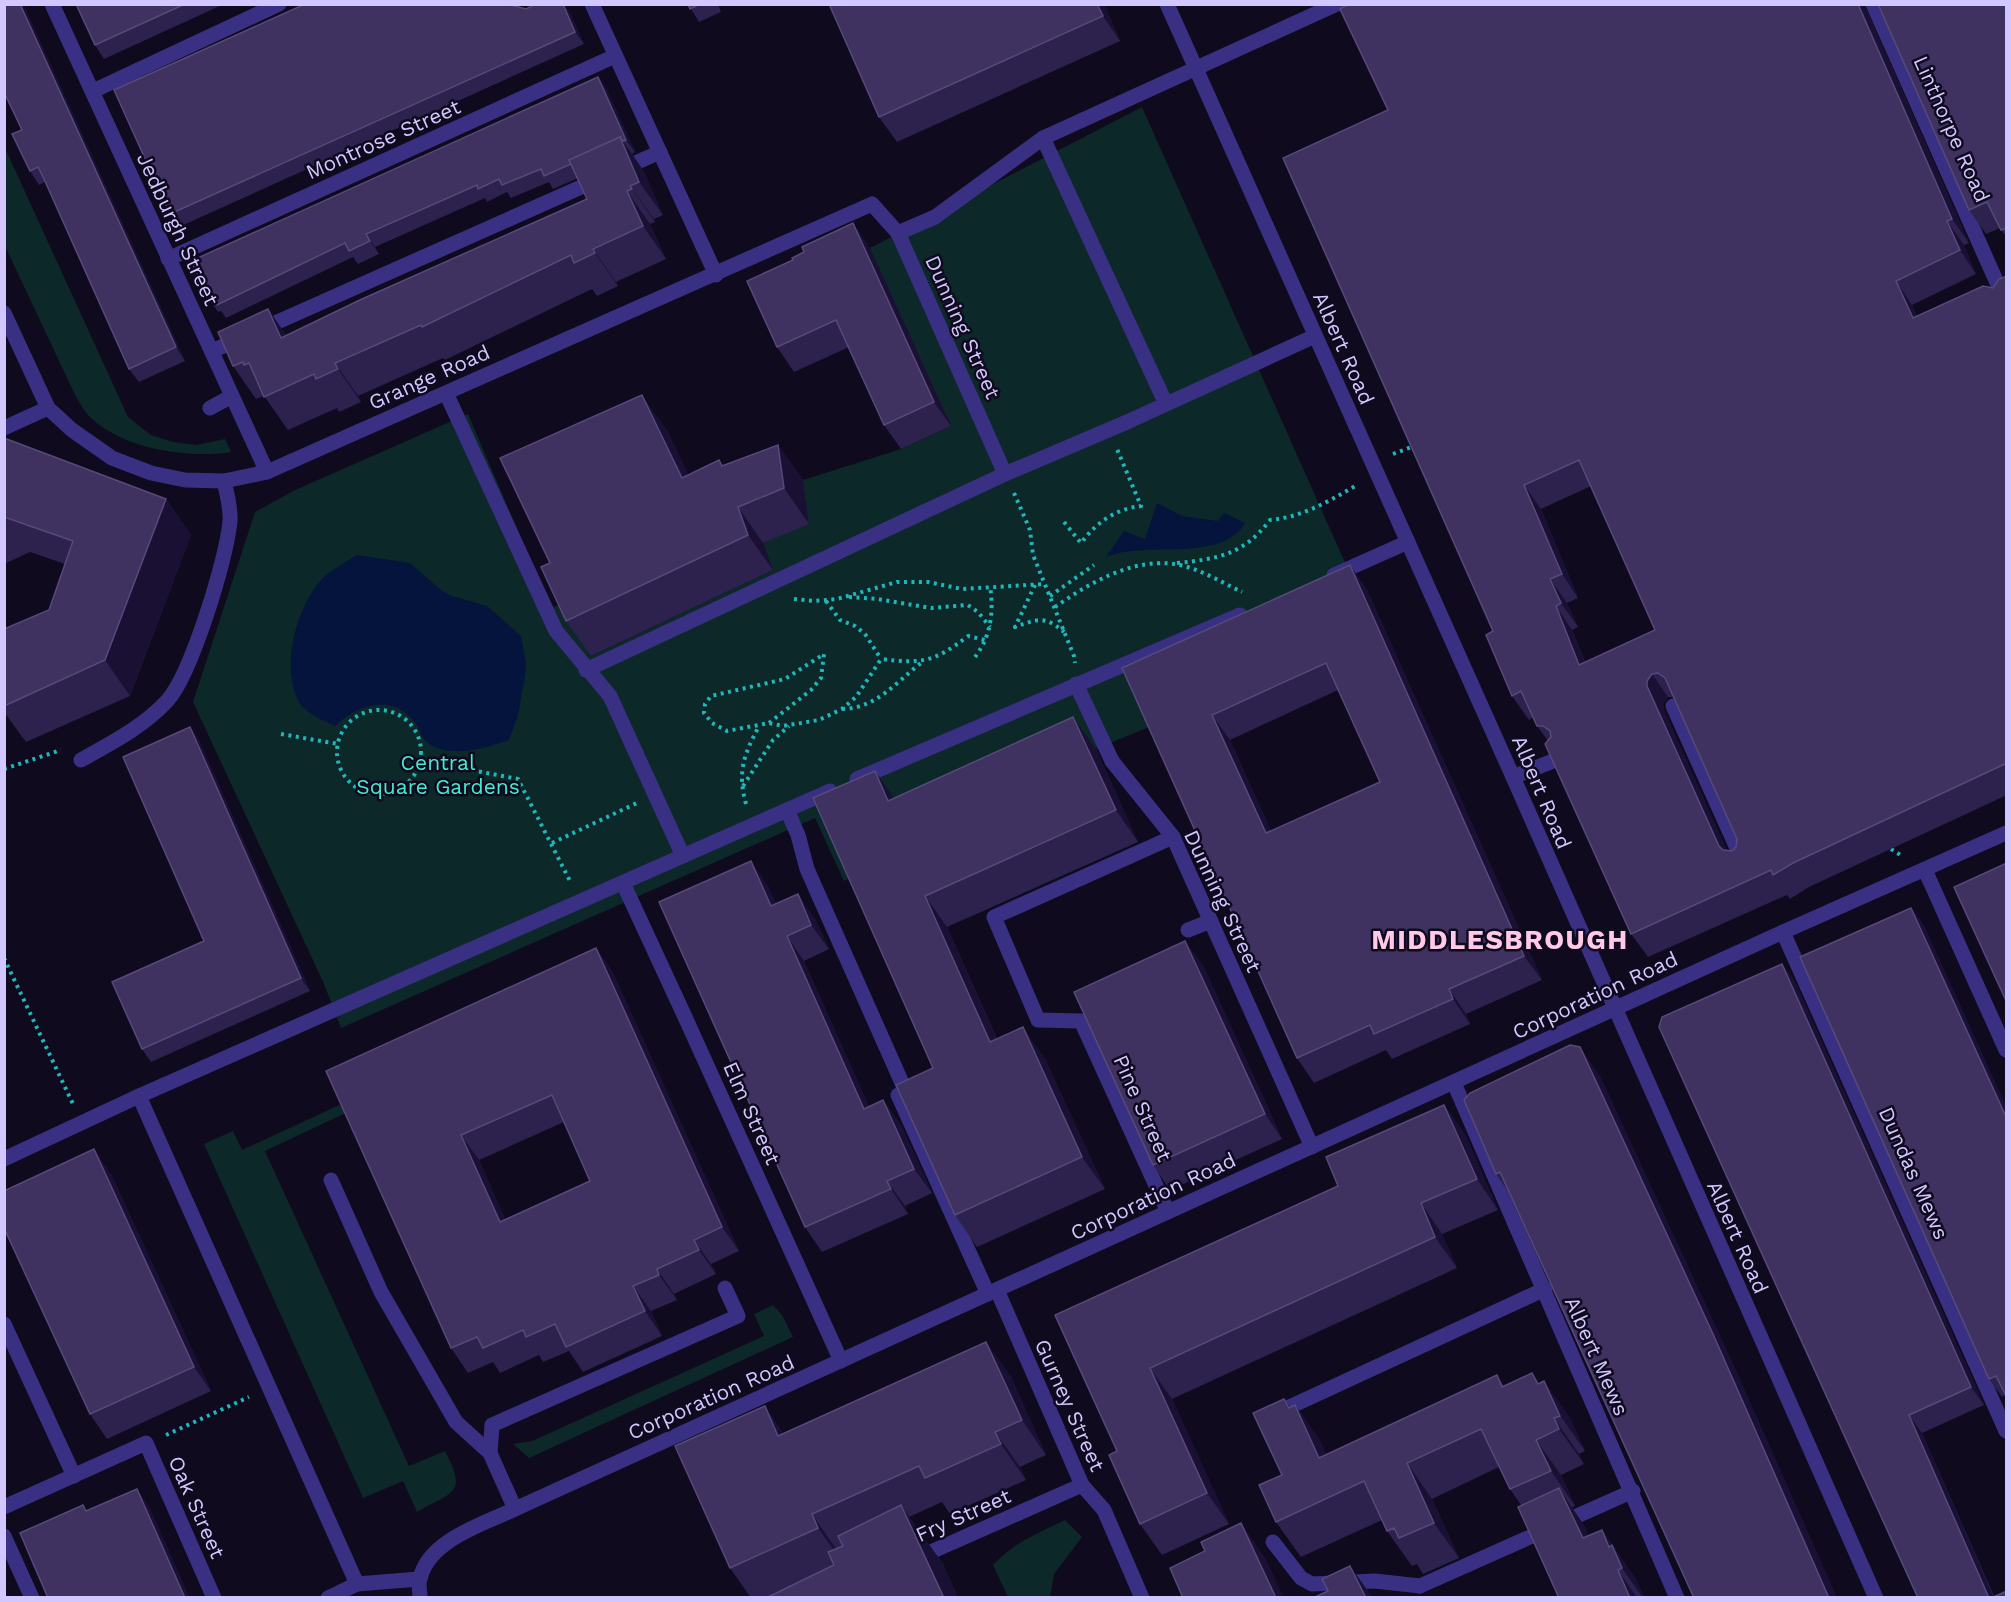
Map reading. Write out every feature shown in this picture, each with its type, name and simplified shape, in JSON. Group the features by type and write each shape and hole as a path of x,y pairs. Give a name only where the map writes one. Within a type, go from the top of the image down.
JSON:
{"street":[{"name":"Jedburgh Street","path":"52,4 267,472"},
{"path":"93,91 279,4"},
{"path":"592,4 716,275"},
{"name":"Albert Road","path":"1167,4 1514,777 1614,1010 1876,1598"},
{"path":"898,233 935,217 1043,138 1337,4"},
{"name":"Linthorpe Road","path":"1873,4 2001,275 2007,303"},
{"name":"Montrose Street","path":"168,259 615,56"},
{"path":"1043,138 1166,404"},
{"path":"212,351 660,152"},
{"name":"Dunning Street","path":"872,204 898,233 1005,474"},
{"name":"Grange Road","path":"48,408 72,430 112,458 151,473 185,480 224,481 267,472 872,204"},
{"path":"4,313 48,408 4,428"},
{"path":"586,670 1005,474 1315,336"},
{"path":"446,393 556,631 586,670 610,696 657,794 683,856"},
{"path":"210,408 232,396"},
{"path":"81,760 119,739 152,716 169,699 192,658 227,543 230,520 224,481"},
{"path":"1317,582 1408,542"},
{"path":"4,1159 139,1096 787,810 1266,604"},
{"name":"Dunning Street","path":"1076,684 1112,761 1173,837 1312,1147"},
{"path":"1673,706 1745,866"},
{"path":"1514,777 1558,759"},
{"name":"Gurney Street","path":"787,810 798,835 807,869 906,1092 898,1095 1082,1485 1104,1510 1142,1598"},
{"name":"Corporation Road","path":"419,1579 425,1566 445,1544 515,1509 1783,932 2007,833"},
{"name":"Pine Street","path":"1167,1212 1080,1021 1038,1020 1039,1005 994,918 1173,837"},
{"path":"1925,870 2007,1050"},
{"name":"Elm Street","path":"623,884 841,1361"},
{"path":"1188,930 1211,921"},
{"name":"Dundas Mews","path":"1783,932 2007,1431"},
{"name":"Albert Mews","path":"1454,1083 1633,1491 1677,1598"},
{"path":"139,1096 357,1584"},
{"path":"331,1180 381,1292 456,1422 490,1453 515,1509"},
{"path":"490,1453 492,1425 738,1316 725,1288"},
{"path":"1271,1416 1545,1289"},
{"path":"4,1324 74,1476"},
{"name":"Oak Street","path":"4,1507 147,1443 214,1598"},
{"name":"Fry Street","path":"903,1565 1082,1485"},
{"path":"1273,1542 1301,1578 1312,1584 1375,1581 1420,1586 1633,1491"},
{"path":"4,1536 32,1598"},
{"path":"328,1598 357,1584 419,1579 420,1598"}],"path":[{"path":"1064,522 1081,543 1093,527 1122,509 1141,506 1109,428"},
{"path":"1055,607 1078,591 1118,571 1205,561 1235,552 1258,536 1270,520 1287,518 1319,507 1377,473"},
{"path":"1005,474 1030,530 1033,555 1074,656 1076,684"},
{"path":"1173,564 1218,580 1266,604"},
{"path":"1050,596 1094,565"},
{"path":"752,592 826,601 897,582 928,582 962,589 1045,585"},
{"path":"1035,585 1015,627 1038,619 1051,621 1065,632"},
{"path":"975,657 990,627 993,608 990,586"},
{"path":"845,597 877,599 931,608 968,605 978,612 990,627"},
{"path":"826,601 840,620 855,626 865,634 881,659"},
{"path":"842,709 860,708 877,700 922,663 941,655 968,636 985,640"},
{"path":"769,723 821,678 824,654 785,679 711,696 705,704 704,713 712,723 727,731 769,723 783,726 819,720 842,709 856,697 881,659"},
{"path":"881,659 922,663"},
{"path":"374,710 387,711 399,715 417,734 420,760 414,774 405,784 392,792 370,792 351,783 342,772 337,758 338,744 342,731 350,721 374,710"},
{"path":"751,826 742,788 744,754 759,725"},
{"path":"742,788 773,740 789,725"},
{"path":"280,734 338,744"},
{"path":"420,760 518,779 580,903"},
{"path":"552,843 657,794"},
{"path":"4,958 82,1123"},
{"path":"147,1443 269,1388"}],"green space":[{"name":"Central Square Gardens","path":"1142,107 1359,594 1154,725 1086,753 844,881 815,818 341,1028 324,984 193,702 255,512 295,490 468,414 551,608 566,602 591,656 773,570 763,543 803,480 901,449 951,426 870,248"},
{"path":"5,148 128,417 151,435 173,442 196,445 225,439 231,452 196,454 137,444 119,437 85,412 5,246"},
{"path":"346,1102 350,1111 265,1151 409,1466 445,1451 452,1465 456,1484 453,1490 417,1512 403,1481 363,1498 204,1144 233,1131 242,1150"},
{"path":"773,1305 782,1315 793,1337 529,1458 513,1444 532,1441 764,1336 754,1314"},
{"path":"1065,1520 1082,1537 1054,1574 1050,1597 1008,1597 993,1565 1017,1545"}],"water":[{"path":"1157,503 1182,516 1218,521 1224,513 1245,523 1234,536 1219,543 1182,549 1122,552 1106,557 1124,531 1145,539"},
{"path":"357,555 410,563 442,591 487,606 521,636 526,663 525,676 518,715 509,740 479,749 447,750 437,748 426,741 413,720 394,707 374,705 363,708 335,726 314,716 301,705 293,686 291,669 295,634 300,616 307,600 326,575"}],"building":[{"path":"4,4 20,4 176,347 129,369 44,179 38,167 30,171 12,134 22,130 4,92"},
{"path":"76,4 185,4 95,45"},
{"path":"305,4 507,4 526,9 536,4 563,4 575,32 170,214 114,90"},
{"path":"688,4 700,4 690,9"},
{"path":"829,4 1097,4 1103,16 879,117"},
{"path":"1349,4 1858,4 1952,219 1947,221 1960,250 1896,281 1913,318 1983,286 1993,288 1999,279 2007,276 2007,763 1793,863 1773,875 1771,870 1631,934 1545,744 1551,737 1550,731 1543,726 1537,726 1521,691 1512,696 1486,635 1493,631 1283,158 1388,110 1340,9","holes":["1579,460 1655,630 1579,665 1556,606 1561,603 1550,579 1562,574 1524,485","1658,673 1665,678 1737,839 1736,847 1732,851 1723,850 1719,846 1647,686 1647,681 1652,674"]},
{"path":"1878,4 2007,4 2007,228 2001,230 1987,202 1969,210"},
{"path":"598,77 626,140 623,141 620,137 569,160 571,164 544,176 541,169 502,185 499,179 478,189 477,185 366,234 370,241 349,251 345,243 217,305 213,297 209,299 191,261"},
{"path":"620,137 639,182 630,186 632,189 627,191 643,226 593,249 595,253 574,263 571,255 422,327 421,325 335,363 338,369 316,379 314,374 264,397 249,363 244,365 243,362 233,366 218,332 268,309 281,338 362,299 587,199 569,160"},
{"path":"853,223 934,402 884,425 836,320 777,347 747,281 793,260 792,258 804,252 802,247"},
{"path":"642,395 682,478 719,460 722,466 778,445 784,488 738,507 748,535 566,621 541,567 550,563 500,458"},
{"path":"4,438 166,499 105,660 4,706 4,629 49,610 73,541 4,517"},
{"path":"1350,565 1524,956 1449,989 1453,999 1374,1034 1370,1025 1297,1058 1122,668","holes":["1326,663 1380,782 1266,833 1212,715"]},
{"path":"1073,717 1116,810 925,896 990,1042 1023,1027 1082,1157 955,1215 896,1085 933,1068 813,798 875,771 888,801"},
{"path":"190,727 301,978 142,1049 112,982 204,941 123,757"},
{"path":"751,861 771,906 798,894 811,925 787,936 864,1109 883,1100 914,1169 887,1181 891,1189 805,1227 659,902"},
{"path":"2007,863 2007,1003 1954,887"},
{"path":"1911,908 2007,1119 2007,1398 1996,1376 1989,1379 1800,957"},
{"path":"1185,941 1265,1114 1153,1165 1074,992"},
{"path":"596,948 722,1227 694,1240 699,1250 657,1269 659,1275 633,1286 645,1311 566,1347 555,1324 526,1337 523,1330 483,1348 477,1337 451,1348 326,1071","holes":["552,1095 590,1181 500,1222 461,1135"]},
{"path":"1782,964 1971,1387 1909,1415 1989,1598 1918,1598 1659,1027 1662,1017"},
{"path":"1570,1045 1580,1047 1713,1334 1829,1598 1694,1598 1500,1172 1496,1174 1464,1100 1470,1093"},
{"path":"1444,1105 1477,1179 1421,1203 1435,1237 1150,1368 1207,1493 1140,1524 1109,1455 1117,1451 1055,1315 1338,1186 1326,1157"},
{"path":"94,1149 194,1367 90,1414 4,1228 4,1191"},
{"path":"986,1342 1022,1420 995,1432 1001,1444 925,1478 919,1466 812,1514 818,1528 730,1568 675,1446 765,1406 778,1436"},
{"path":"1532,1373 1538,1384 1544,1381 1560,1416 1554,1418 1559,1429 1536,1440 1551,1471 1510,1489 1481,1429 1407,1463 1434,1523 1399,1538 1394,1528 1387,1531 1364,1481 1276,1522 1259,1485 1282,1475 1253,1413 1284,1399 1289,1408 1295,1405 1319,1458 1497,1375 1502,1387"},
{"path":"1559,1488 1583,1538 1602,1530 1609,1547 1612,1545 1622,1568 1618,1570 1630,1598 1559,1598 1518,1507"},
{"path":"137,1489 185,1598 48,1598 20,1533 83,1505 86,1511"},
{"path":"901,1505 944,1598 766,1598 834,1565 828,1552 843,1546 838,1536"},
{"path":"1241,1523 1276,1598 1183,1598 1170,1568 1205,1551 1201,1542"},
{"path":"1350,1566 1366,1598 1313,1598 1328,1591 1322,1579"},
{"path":"2007,1591 2007,1598 1991,1598"}],"district":[{"name":"MIDDLESBROUGH","path":"1500,940"}]}
